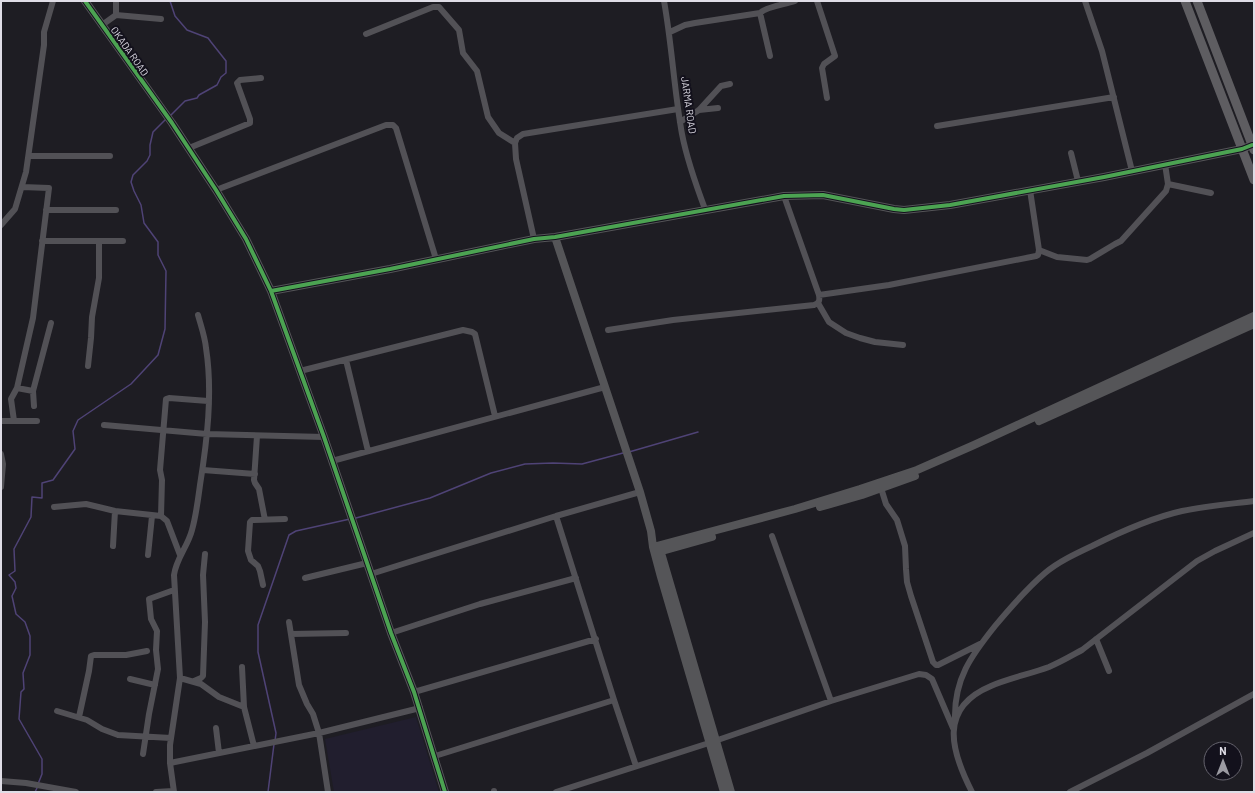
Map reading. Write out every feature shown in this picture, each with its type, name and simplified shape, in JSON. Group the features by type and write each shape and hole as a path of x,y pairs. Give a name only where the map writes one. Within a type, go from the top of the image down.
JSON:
{"main road":[{"path":"1185,1 1254,180"},
{"path":"1197,1 1253,147"}],"street":[{"path":"1,225 15,209 22,187 29,156 44,37 53,1"},
{"name":"OKADA ROAD","path":"85,1 163,110 216,190 246,239 271,291 324,437 391,633 420,708 445,792"},
{"path":"116,1 116,15"},
{"name":"JARMA ROAD","path":"664,1 670,32 678,109 686,153 695,184 705,209"},
{"path":"764,1 762,11 770,56"},
{"path":"670,32 684,25 762,11 795,1"},
{"path":"817,1 835,56 824,64 822,68 827,98"},
{"path":"1085,1 1102,51 1132,171"},
{"path":"366,34 433,6 439,7 459,30 463,53 477,71 488,117 499,133 515,143"},
{"path":"102,26 116,15 161,19"},
{"path":"189,148 250,123 238,83 240,80 261,78"},
{"path":"680,122 698,110 721,86 730,84"},
{"path":"937,126 1114,97"},
{"path":"698,110 718,108"},
{"path":"534,239 516,159 515,143 517,138 523,134 678,109"},
{"path":"216,190 386,125 393,125 396,128 436,259"},
{"path":"271,291 390,269 534,239 554,237 784,196 823,196 894,209 914,209 950,205 1253,147"},
{"path":"1071,153 1078,181"},
{"path":"29,156 110,156"},
{"path":"1040,250 1057,257 1083,260 1090,259 1121,242 1166,191 1168,184 1165,164"},
{"path":"1168,184 1211,193"},
{"path":"14,421 11,399 17,388 33,318 49,188 22,187"},
{"path":"819,295 889,285 1036,256 1040,250 1030,190"},
{"path":"784,196 819,295 820,300 818,303 829,322 860,338 875,342 903,345"},
{"path":"46,210 116,210"},
{"path":"554,237 640,492 657,549 661,577 712,742 731,792"},
{"path":"42,241 123,241"},
{"path":"88,366 92,338 92,317 99,278 99,241"},
{"path":"608,330 673,320 818,303"},
{"path":"156,792 174,791 170,763 180,678 174,576 175,568 180,555 192,532 203,470 207,434 208,401 206,350 198,315"},
{"path":"653,533 661,540 676,544 729,527 795,509 917,470 1254,316"},
{"path":"34,406 33,391 51,324"},
{"path":"657,549 797,514 881,488 926,472 1254,324"},
{"path":"300,371 463,330 472,332 475,334 495,416"},
{"path":"346,360 368,451"},
{"path":"332,461 605,387"},
{"path":"17,388 33,391"},
{"path":"161,516 162,480 160,470 165,401 167,398 208,401"},
{"path":"1,421 36,421"},
{"path":"104,425 207,434 324,437"},
{"path":"257,436 255,483 259,489 265,520"},
{"path":"1,454 3,464 1,487"},
{"path":"203,470 255,474"},
{"path":"881,488 886,504 897,520 905,546 906,572 909,589 933,662 938,665 982,644"},
{"path":"371,574 556,516 640,492"},
{"path":"956,721 956,696 964,672 970,661 1018,600 1045,573 1070,556 1120,532 1181,511 1208,506 1254,501"},
{"path":"54,507 81,504 115,511 161,516 167,521 180,555"},
{"path":"113,546 115,511"},
{"path":"148,555 152,516"},
{"path":"556,516 636,766"},
{"path":"263,585 258,566 251,560 248,551 250,522 252,520 285,519"},
{"path":"953,728 967,701 976,694 990,687 1049,667 1067,659 1082,650 1197,561 1254,533"},
{"path":"772,536 831,701"},
{"path":"664,565 676,544"},
{"path":"657,549 664,565 724,792"},
{"path":"194,682 203,676 205,622 203,575 205,554"},
{"path":"305,578 367,563"},
{"path":"391,633 480,604 576,578"},
{"path":"143,754 158,669 156,650 157,631 151,619 149,599 174,590"},
{"path":"289,622 299,685 313,714 319,733 328,792"},
{"path":"291,634 346,633"},
{"path":"414,692 596,639"},
{"path":"1096,639 1109,671"},
{"path":"79,717 89,671 90,656 129,655 147,651"},
{"path":"242,667 244,707 254,746"},
{"path":"556,792 712,742 831,701 923,674 930,676 932,679 953,728 954,749 957,760 972,792"},
{"path":"180,678 201,684 219,697 244,707"},
{"path":"130,679 155,685"},
{"path":"1070,792 1147,753 1254,694"},
{"path":"435,756 614,700"},
{"path":"170,763 319,733 420,708"},
{"path":"57,711 90,721 102,729 118,735 172,738"},
{"path":"216,728 219,753"},
{"path":"1,781 26,783 76,792"}],"shaded area":[{"path":"416,717 439,792 334,792 325,739"}],"waterway":[{"path":"170,1 175,16 187,30 208,38 226,61 226,73 221,77 217,85 199,95 197,98 185,101 170,116"},
{"path":"38,784 42,774 42,759 19,719 21,692 24,689 23,673 30,655 30,636 25,622 16,614 12,596 16,588 15,582 9,575 15,571 14,549 31,517 32,497 42,498 42,483 53,480 75,449 73,431 78,420 131,384 158,355 165,329 166,271 158,255 158,242 144,223 141,205 131,182 133,175 147,161 150,155 150,145 153,132 165,120"},
{"path":"629,452 698,432"},
{"path":"356,518 430,498 491,473 525,464 582,464 623,453"},
{"path":"275,741 276,733 258,652 258,625 289,535 296,531 350,519"},
{"path":"268,792 274,744"},
{"path":"35,792 37,788"}],"cycle path":[{"path":"85,1 172,123 216,190 246,239 271,291 324,437 391,633 414,692 445,792"},
{"path":"271,291 390,269 534,239 555,237 784,196 823,195 904,210 950,205 1104,177 1242,149 1252,145"}]}
